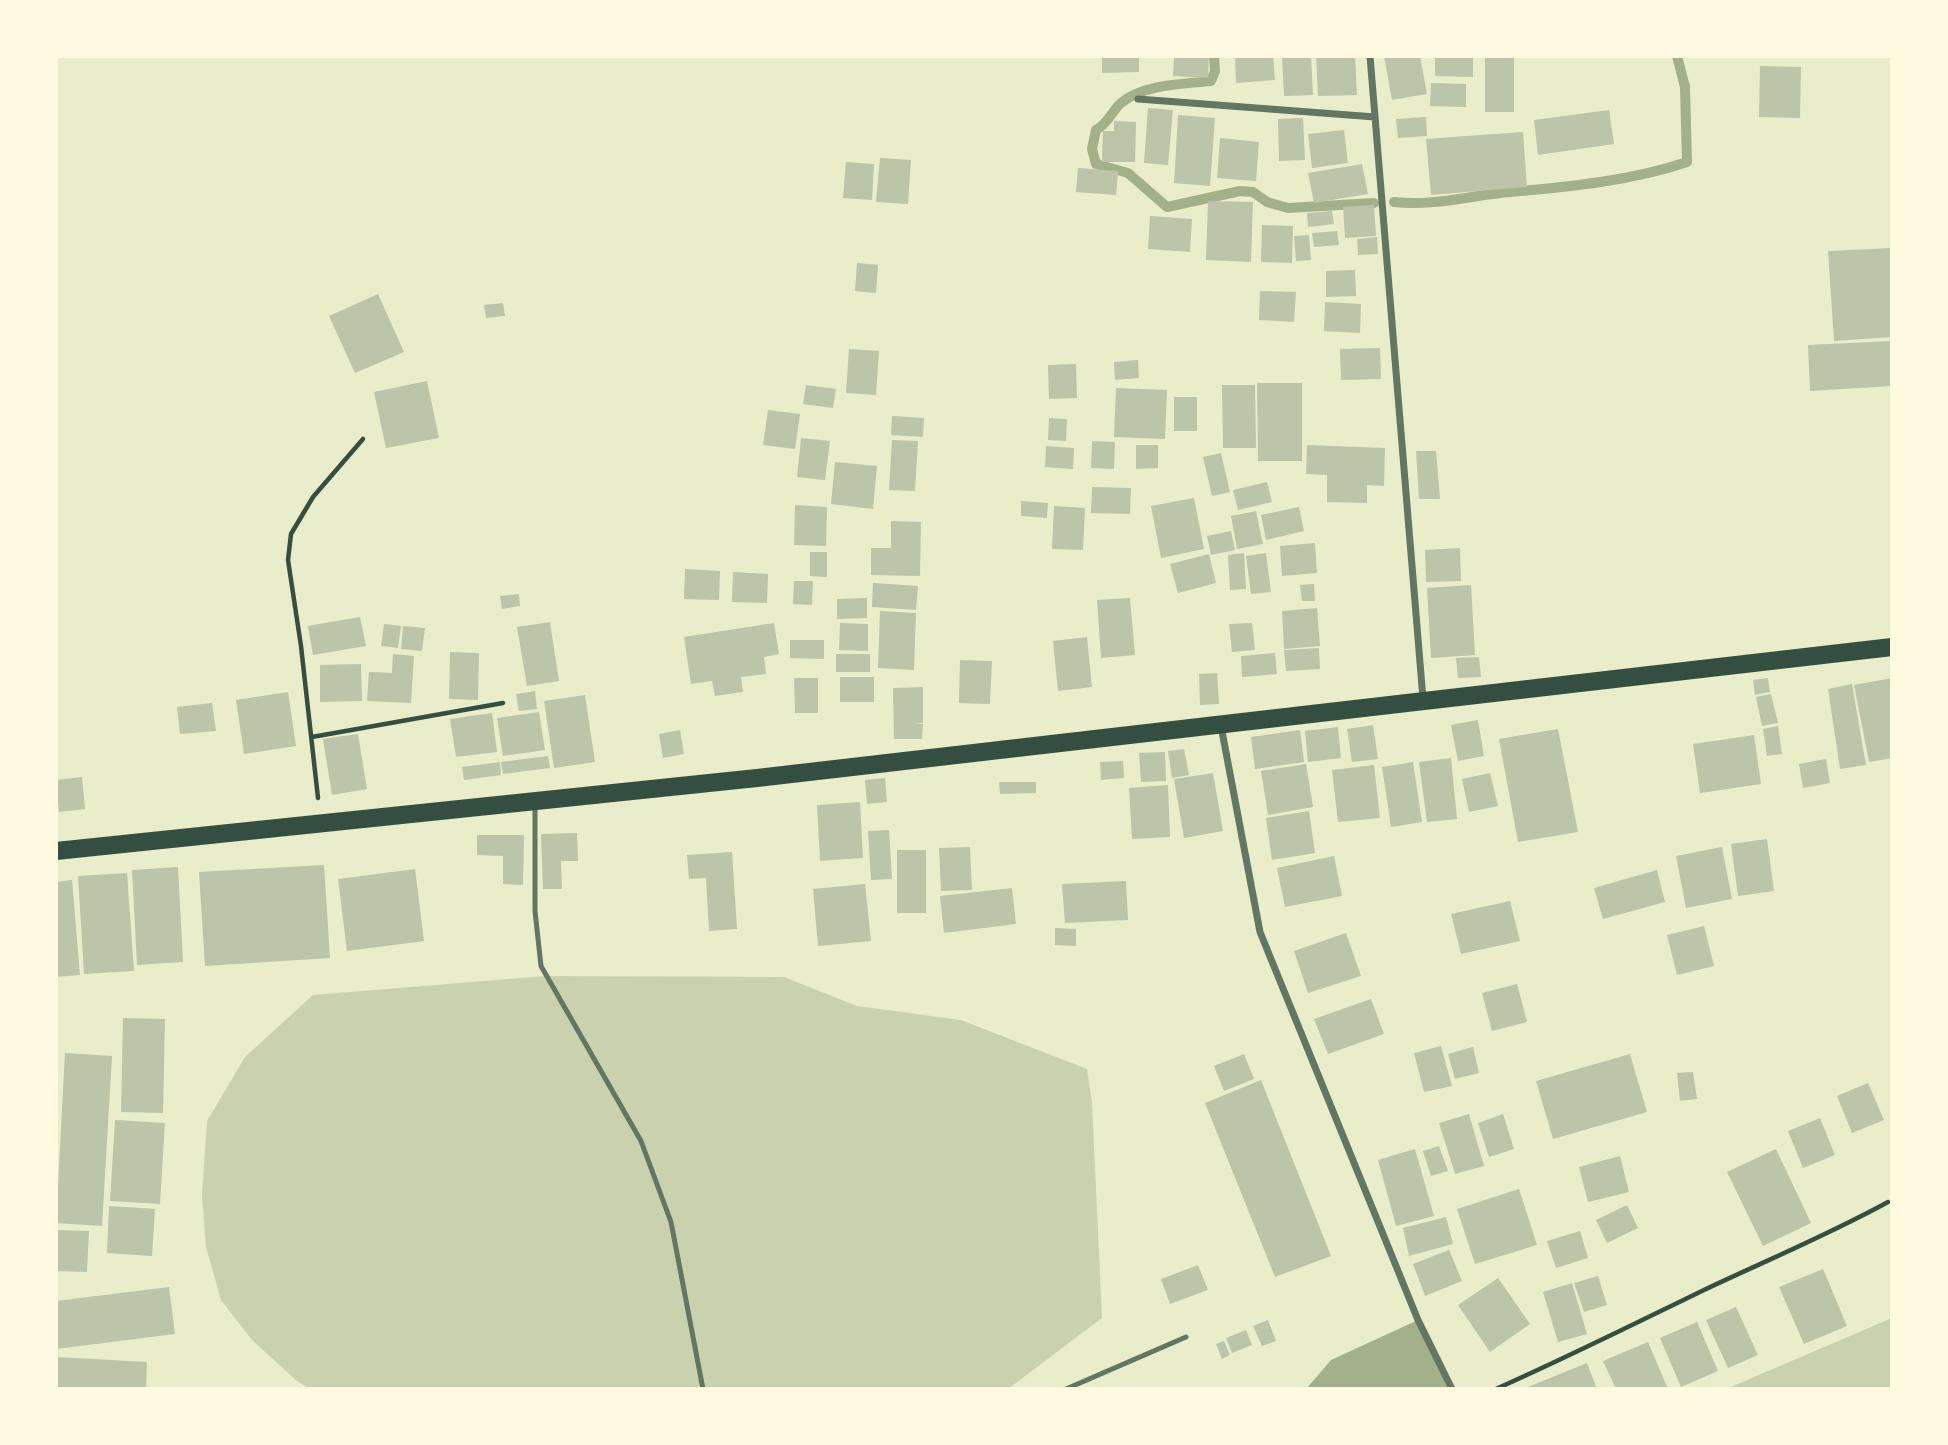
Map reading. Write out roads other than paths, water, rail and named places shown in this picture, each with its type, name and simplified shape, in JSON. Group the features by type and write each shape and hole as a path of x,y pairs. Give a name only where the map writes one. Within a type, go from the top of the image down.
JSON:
{"main road":[{"path":"56,851 1221,726 1423,699 1892,647"}],"street":[{"path":"1370,56 1423,699"},
{"path":"1138,99 1375,117"},
{"path":"1221,726 1260,932 1418,1320 1452,1389"}],"lane":[{"path":"535,801 535,911 541,967 641,1141 671,1222 703,1389"},
{"path":"1066,1389 1186,1336"}],"waterway":[{"path":"1214,56 1215,71 1211,81 1152,88 1121,103 1096,130 1092,149 1096,164 1128,173 1167,207 1240,191 1253,192 1267,202 1288,208 1374,203"},
{"path":"1394,202 1435,202 1595,183 1687,162 1685,87 1677,56"}]}
